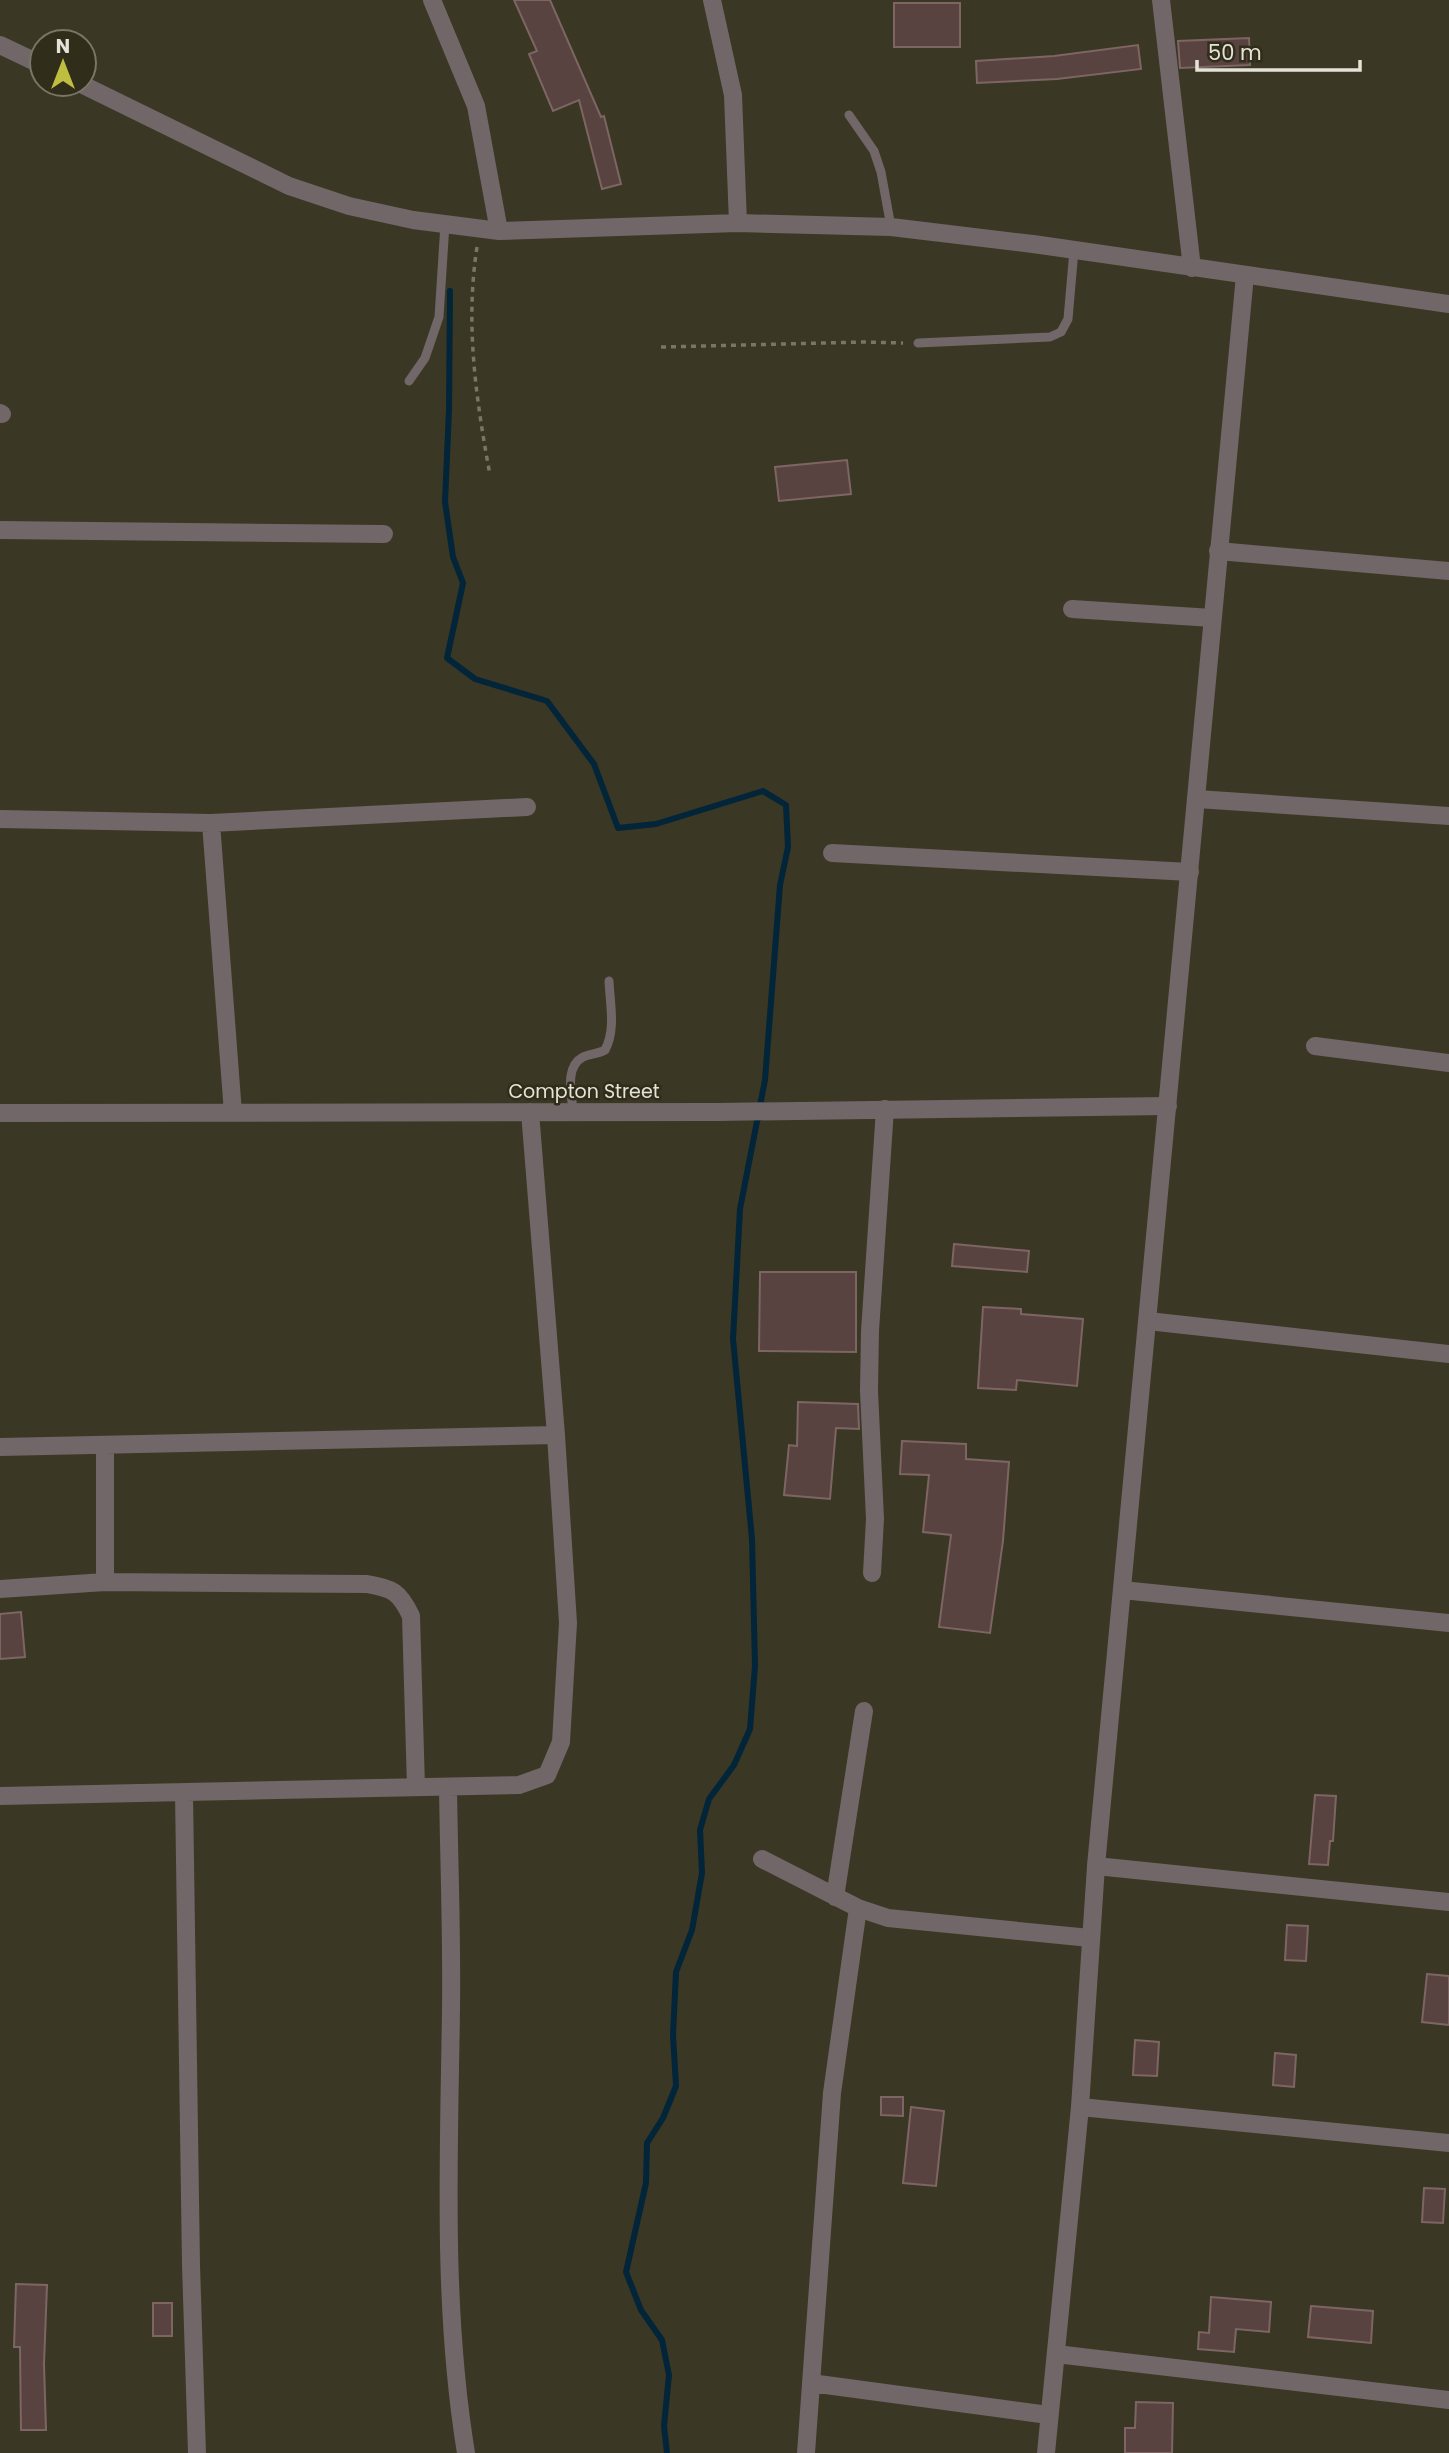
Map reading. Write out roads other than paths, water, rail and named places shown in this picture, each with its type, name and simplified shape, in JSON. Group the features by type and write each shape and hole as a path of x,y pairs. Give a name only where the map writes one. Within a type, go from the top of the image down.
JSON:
{"street":[{"path":"432,0 476,106 499,231"},
{"path":"712,0 733,95 738,223"},
{"path":"1161,0 1192,268"},
{"path":"0,45 28,58"},
{"path":"98,92 289,186 349,206 445,224 499,231 738,223 891,228 1074,250 1449,304"},
{"path":"1046,2453 1080,2107 1096,1866 1245,275"},
{"path":"0,530 384,534"},
{"path":"1218,551 1449,571"},
{"path":"1072,609 1212,618"},
{"path":"1196,799 1449,816"},
{"path":"0,819 211,823 527,807"},
{"path":"211,823 233,1113"},
{"path":"832,853 1190,872"},
{"path":"1315,1046 1449,1063"},
{"name":"Compton Street","path":"0,1113 717,1112 1168,1106"},
{"path":"872,1573 875,1519 869,1391 870,1331 885,1109"},
{"path":"0,1796 519,1785 547,1775 561,1742 568,1623 530,1112"},
{"path":"1147,1321 1449,1354"},
{"path":"0,1447 556,1435"},
{"path":"105,1446 105,1582"},
{"path":"0,1589 105,1582 367,1584 392,1589 404,1601 411,1616 416,1787"},
{"path":"1122,1590 1449,1623"},
{"path":"835,1897 864,1711"},
{"path":"448,1787 451,2005 448,2236 452,2332 466,2453"},
{"path":"184,1793 191,2265 197,2453"},
{"path":"762,1859 858,1909 888,1918 1090,1938"},
{"path":"1096,1866 1449,1902"},
{"path":"806,2453 832,2093 858,1909"},
{"path":"1080,2107 1449,2143"},
{"path":"1056,2354 1449,2400"},
{"path":"811,2383 1048,2415"}],"lane":[{"path":"849,115 874,151 881,172 891,228"},
{"path":"409,381 425,358 439,317 445,224"},
{"path":"918,344 1050,337 1061,332 1068,318 1074,250"},
{"path":"573,1112 573,1065 585,1056 605,1051 609,1042 609,981"}],"waterway":[{"path":"450,291 445,502 453,557 463,583 447,658 475,679 547,701 594,764 618,828 656,824 763,791 786,805 788,847 780,885 765,1080 740,1209 733,1339 752,1539 755,1666 750,1729 734,1765 709,1799 700,1830 702,1873 692,1930 676,1972 673,2035 676,2086 663,2118 647,2143 646,2183 626,2272 641,2310 662,2340 669,2375 664,2426 667,2453"}]}
